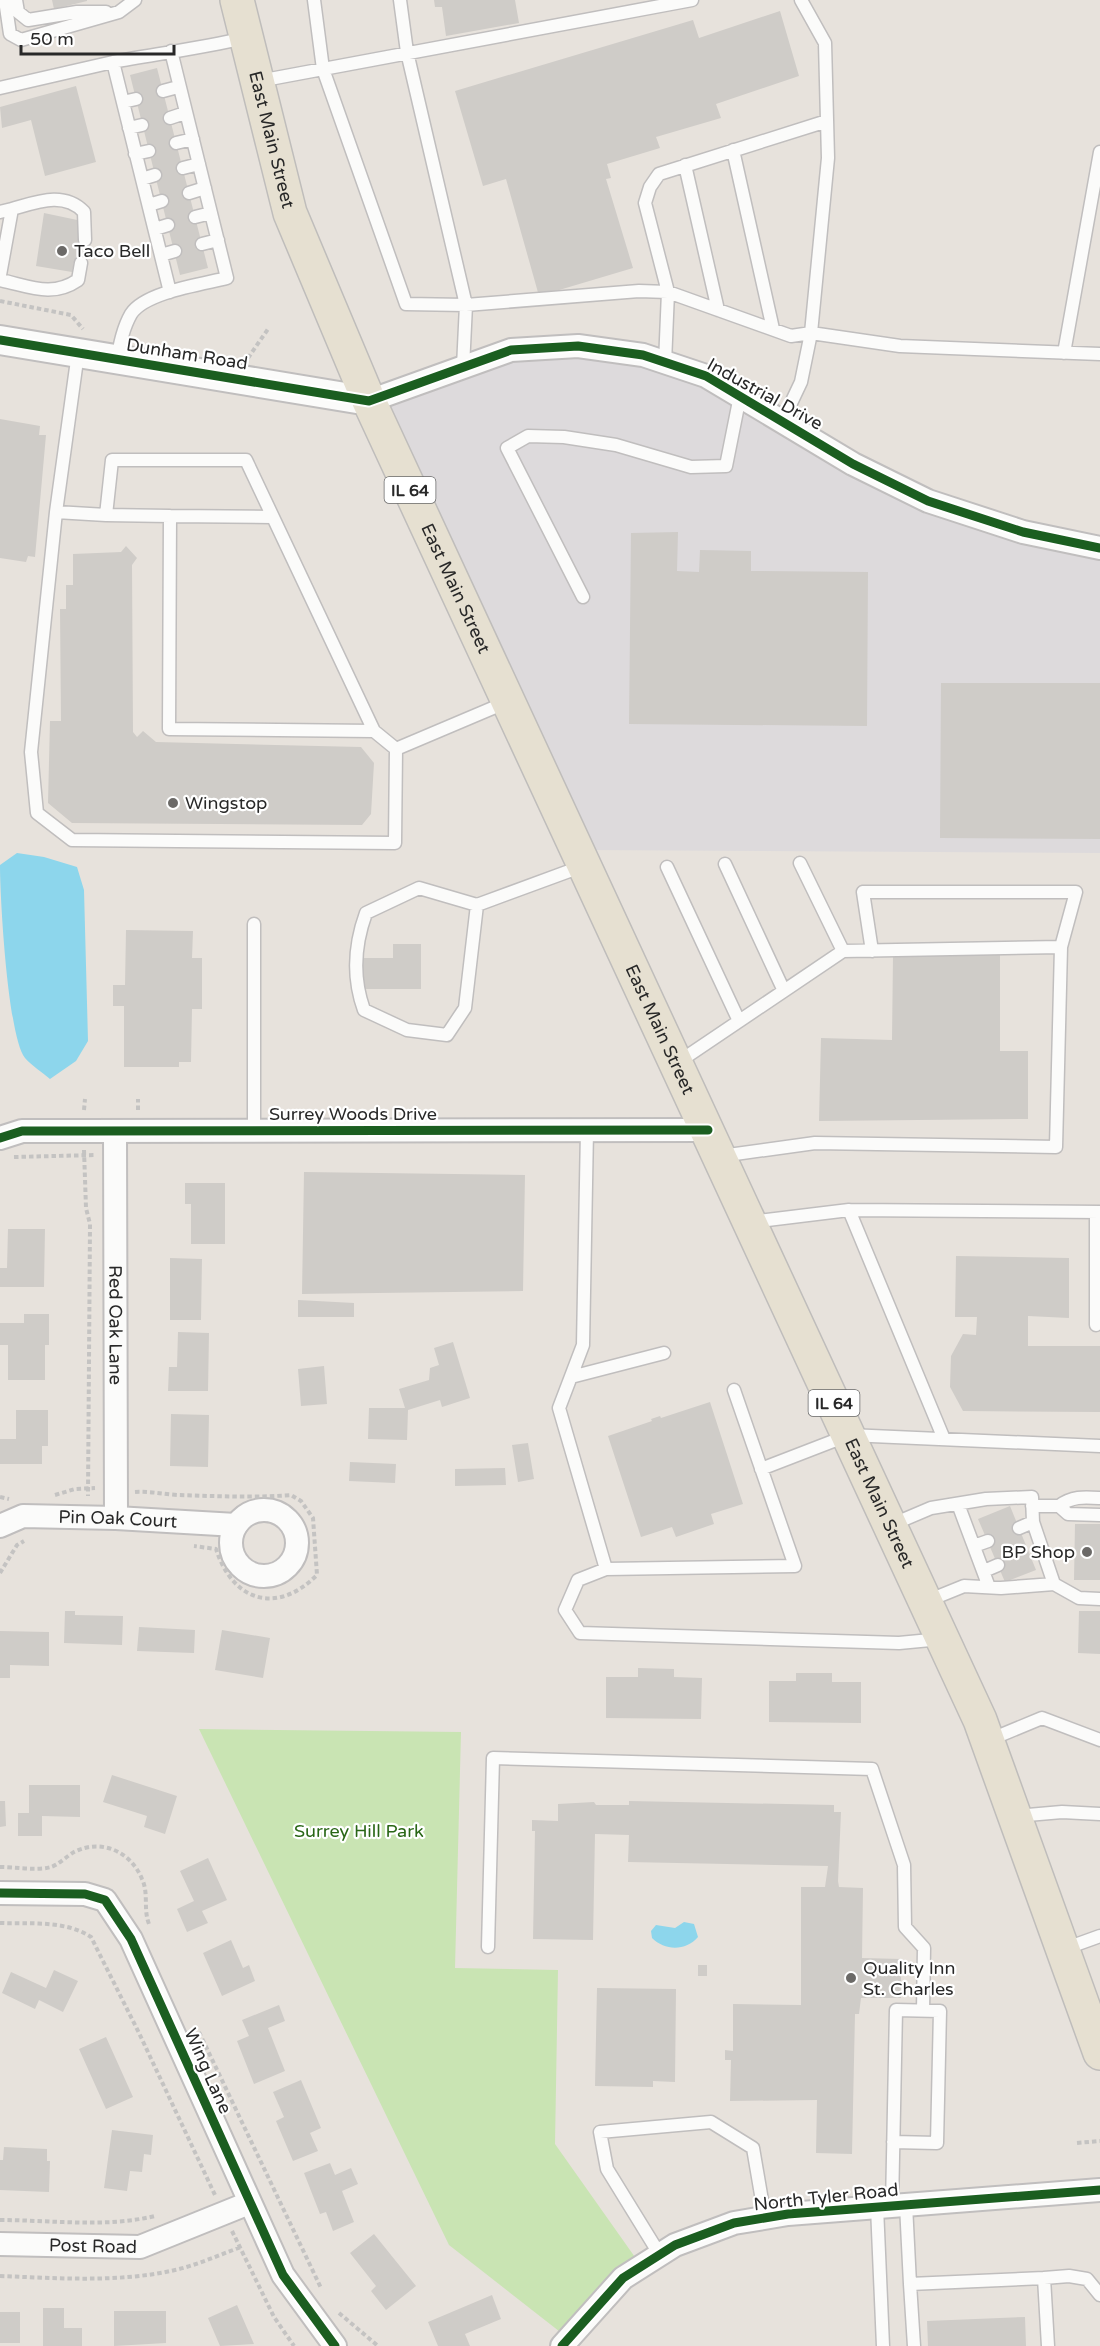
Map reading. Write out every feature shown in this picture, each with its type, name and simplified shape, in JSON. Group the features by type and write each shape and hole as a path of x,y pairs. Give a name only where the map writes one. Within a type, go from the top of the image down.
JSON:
{"main road":[{"name":"East Main Street","path":"237,0 290,213 369,401 926,1601 988,1740 1100,2053"}],"street":[{"name":"Dunham Road","path":"0,340 85,343 117,359 369,401"},
{"name":"Industrial Drive","path":"369,401 511,350 578,346 643,355 706,376 853,464 928,501 1023,532 1100,548"},
{"name":"Surrey Woods Drive","path":"2,1148 22,1131 588,1130 714,1143"},
{"name":"Red Oak Lane","path":"115,1131 116,1518"},
{"name":"Pin Oak Court","path":"0,1526 23,1516 116,1518 236,1525"},
{"name":"Wing Lane","path":"0,1893 85,1894 105,1900 131,1939 283,2275 334,2346"},
{"name":"North Tyler Road","path":"562,2346 623,2278 675,2245 734,2223 892,2206 1100,2190"},
{"name":"Post Road","path":"0,2244 140,2247 249,2203"}],"lane":[{"path":"5,0 5,37 21,40 119,12 135,0"},
{"path":"16,0 18,12 28,20 77,12 119,12"},
{"path":"314,0 323,69 406,304 466,305 639,291 668,292 791,336 811,333 900,346 1100,354"},
{"path":"400,0 407,52 466,305 463,367"},
{"path":"258,81 692,0"},
{"path":"783,420 801,382 811,333 828,158 825,43 801,0"},
{"path":"0,88 113,62 171,51 195,50 246,38"},
{"path":"117,359 121,338 132,312 148,300 170,292 227,278 178,87 171,51"},
{"path":"113,62 170,292"},
{"path":"163,91 178,87"},
{"path":"123,102 136,99"},
{"path":"170,118 185,113"},
{"path":"665,363 668,292 645,203 650,187 659,174 827,121"},
{"path":"129,128 142,125"},
{"path":"176,143 193,139"},
{"path":"733,150 773,329"},
{"path":"135,154 149,151"},
{"path":"1064,353 1100,152"},
{"path":"183,168 199,164"},
{"path":"685,165 718,310"},
{"path":"142,179 155,175"},
{"path":"189,193 205,188"},
{"path":"0,275 6,210 45,200 64,200 78,205 84,212 85,240"},
{"path":"148,205 162,201"},
{"path":"195,217 211,213"},
{"path":"155,229 168,225"},
{"path":"202,244 218,240"},
{"path":"161,255 175,251"},
{"path":"0,280 50,291 64,289 78,280 81,263"},
{"path":"85,343 57,512 31,752 37,813 72,840 395,843 396,749"},
{"path":"583,597 507,448 528,436 564,437 616,445 691,467 726,466 740,396"},
{"path":"106,515 112,460 246,460 374,731 396,749"},
{"path":"57,512 106,515 272,517"},
{"path":"170,516 169,729 374,731"},
{"path":"396,749 509,702"},
{"path":"800,863 843,951"},
{"path":"725,864 784,991"},
{"path":"477,905 465,1008 447,1035 407,1030 364,1010 356,986 357,938 366,913 419,888 477,905 585,865"},
{"path":"667,867 739,1021"},
{"path":"714,1143 1056,1147 1061,947 1076,892 863,892 872,951"},
{"path":"254,924 254,1130"},
{"path":"677,1063 843,951 1061,947"},
{"path":"588,1130 583,1345 559,1408 606,1569"},
{"path":"849,1210 944,1439"},
{"path":"750,1222 849,1210 1098,1212 1096,1325"},
{"path":"571,1377 664,1353"},
{"path":"734,1390 795,1566 606,1569 578,1580 565,1610 580,1633 899,1643 943,1639"},
{"path":"761,1469 849,1435 1100,1446"},
{"path":"891,1526 931,1508 1032,1497 1033,1522 1054,1584"},
{"path":"1032,1506 1059,1506 1067,1500 1079,1497 1100,1498"},
{"path":"958,1504 990,1587"},
{"path":"1059,1506 1068,1514 1100,1515"},
{"path":"1019,1528 1033,1522"},
{"path":"974,1546 988,1541"},
{"path":"1029,1553 1041,1548"},
{"path":"984,1572 998,1565"},
{"path":"926,1601 964,1586 1054,1584 1079,1598 1100,1599"},
{"path":"988,1740 1042,1718 1100,1740"},
{"path":"488,1947 493,1758 872,1769 904,1865 905,1927 924,1948 923,2011"},
{"path":"1015,1816 1062,1812 1100,1814"},
{"path":"1063,1949 1100,1936"},
{"path":"883,2346 892,2206 893,2142 896,2010 940,2011 937,2143 893,2142"},
{"path":"660,2255 607,2169 600,2132 711,2122 753,2148 765,2218"},
{"path":"892,2206 910,2284 914,2346"},
{"path":"910,2284 1069,2276 1087,2279 1100,2295"},
{"path":"1044,2277 1048,2346"}],"path":[{"path":"0,301 70,315 83,329 85,343"},
{"path":"240,359 247,360 268,329"},
{"path":"85,1099 83,1131 86,1208 90,1224 88,1498"},
{"path":"2,1148 115,1156"},
{"path":"0,1923 79,1928 91,1937 168,2096"},
{"path":"1077,2144 1100,2141"},
{"path":"207,2199 222,2191"},
{"path":"0,2220 100,2222 136,2220 159,2215"},
{"path":"318,2280 322,2291"},
{"path":"334,2307 378,2346"}],"shaded area":[{"path":"583,356 638,364 698,383 850,473 1100,556 1100,853 586,850 381,408 511,361"}],"green space":[{"name":"Surrey Hill Park","path":"199,1729 461,1732 455,1968 558,1970 555,2144 637,2260 564,2335 449,2245"}],"water":[{"path":"17,853 44,857 77,867 84,890 88,1041 76,1061 50,1079 25,1058 14,1024 3,935 0,865"},
{"path":"684,1922 694,1924 698,1937 688,1945 669,1947 652,1938 651,1931 656,1925 675,1928"}],"building":[{"path":"52,0 87,0 87,1 54,9"},
{"path":"434,0 515,0 519,23 446,36 442,7 435,7"},
{"path":"780,11 799,76 716,104 721,118 656,137 660,148 607,164 611,178 606,179 633,268 539,296 506,179 483,186 455,91 693,20 699,38"},
{"path":"157,68 208,268 180,275 130,75"},
{"path":"76,86 96,162 45,176 31,120 2,128 0,107"},
{"name":"Taco Bell","path":"44,213 82,221 78,239 89,241 85,264 74,262 72,272 36,266"},
{"path":"0,419 40,426 39,435 46,435 35,557 28,556 26,562 0,558"},
{"path":"678,532 677,571 699,572 700,550 751,551 751,571 868,572 867,726 629,724 631,533"},
{"path":"126,546 137,558 132,565 133,732 137,737 143,731 156,742 361,747 374,763 371,814 362,825 72,823 48,803 50,721 61,721 60,609 66,609 66,585 73,585 73,554 121,552"},
{"path":"941,683 1100,683 1100,839 940,838"},
{"path":"126,930 193,931 192,958 202,958 202,1009 192,1009 191,1062 179,1062 179,1067 124,1067 124,1006 113,1006 113,985 125,985"},
{"path":"393,944 421,944 421,989 363,989 363,958 393,958"},
{"path":"1000,955 1000,1051 1028,1051 1028,1119 819,1121 821,1038 892,1040 893,956"},
{"path":"304,1172 525,1175 523,1291 302,1294"},
{"path":"185,1183 225,1183 225,1244 191,1244 191,1204 185,1204"},
{"path":"8,1229 45,1229 44,1287 0,1287 0,1268 7,1268"},
{"path":"956,1256 1069,1258 1069,1318 1028,1316 1028,1346 1100,1346 1100,1412 963,1411 950,1387 951,1356 963,1334 976,1335 977,1317 955,1317"},
{"path":"170,1258 202,1259 201,1320 170,1320"},
{"path":"298,1300 354,1303 354,1317 298,1317"},
{"path":"24,1314 49,1314 49,1345 45,1345 45,1380 8,1380 8,1345 0,1345 0,1323 24,1323"},
{"path":"178,1332 209,1333 208,1391 168,1391 169,1367 177,1367"},
{"path":"453,1342 470,1398 442,1407 440,1400 408,1410 407,1440 368,1439 369,1408 405,1408 399,1389 429,1380 430,1368 439,1365 434,1348"},
{"path":"324,1366 327,1404 301,1406 298,1369"},
{"path":"710,1402 743,1504 711,1514 714,1524 676,1537 672,1527 641,1537 608,1436 660,1416 661,1418"},
{"path":"16,1410 48,1410 48,1446 42,1446 42,1464 0,1464 0,1439 16,1439"},
{"path":"171,1414 209,1415 208,1467 170,1466"},
{"path":"528,1443 534,1479 518,1482 512,1445"},
{"path":"350,1462 396,1464 395,1483 349,1481"},
{"path":"505,1468 506,1485 455,1486 455,1469"},
{"path":"1010,1506 1036,1570 1005,1582 978,1519"},
{"name":"BP Shop","path":"1075,1524 1100,1524 1100,1580 1074,1580"},
{"path":"65,1611 75,1611 75,1615 123,1616 122,1645 64,1643"},
{"path":"1079,1611 1100,1611 1100,1654 1078,1653"},
{"path":"139,1627 195,1630 194,1653 137,1651"},
{"path":"222,1630 270,1638 263,1678 215,1670"},
{"path":"0,1631 49,1632 49,1666 10,1665 10,1678 0,1678"},
{"path":"638,1668 674,1669 674,1677 702,1678 701,1719 606,1718 606,1677 638,1677"},
{"path":"796,1673 832,1673 832,1682 861,1682 861,1723 769,1722 769,1681 796,1681"},
{"path":"112,1775 177,1796 165,1834 144,1827 147,1816 103,1802"},
{"path":"29,1785 80,1785 80,1817 42,1816 42,1836 18,1836 18,1813 29,1813"},
{"path":"0,1801 5,1801 6,1826 0,1827"},
{"name":"Quality Inn St. Charles","path":"629,1801 834,1805 834,1812 841,1812 838,1881 839,1887 863,1888 862,1958 901,1959 901,1998 861,1998 859,2014 855,2014 852,2154 816,2153 817,2100 730,2101 731,2060 725,2060 725,2050 733,2051 733,2004 801,2005 801,1887 825,1887 828,1866 628,1862 629,1835 595,1834 593,1940 533,1939 535,1831 532,1831 532,1820 558,1821 558,1804 594,1802 596,1805 629,1805"},
{"path":"208,1858 227,1900 202,1911 208,1923 187,1932 177,1909 194,1901 180,1871"},
{"path":"231,1940 243,1968 249,1965 255,1981 222,1996 203,1953"},
{"path":"698,1965 707,1965 707,1976 698,1976"},
{"path":"54,1970 78,1981 63,2012 39,2000 35,2009 2,1993 11,1972 46,1988"},
{"path":"597,1988 676,1989 675,2082 653,2081 653,2087 595,2086"},
{"path":"279,2005 285,2021 268,2028 285,2071 254,2084 237,2041 249,2036 242,2020"},
{"path":"106,2037 133,2097 106,2109 79,2049"},
{"path":"301,2080 321,2128 310,2133 318,2151 293,2161 276,2121 284,2117 273,2092"},
{"path":"112,2130 153,2135 151,2155 144,2154 142,2172 130,2171 127,2191 104,2188"},
{"path":"4,2147 47,2149 47,2161 50,2161 49,2192 0,2190 0,2160 3,2160"},
{"path":"330,2163 335,2175 351,2168 358,2184 342,2191 354,2222 333,2231 326,2212 320,2214 304,2173"},
{"path":"374,2234 416,2286 386,2310 371,2291 376,2286 350,2253"},
{"path":"492,2295 501,2319 465,2334 470,2346 438,2346 428,2322"},
{"path":"237,2305 254,2344 220,2346 208,2318"},
{"path":"43,2308 64,2308 64,2328 82,2328 82,2346 43,2346"},
{"path":"114,2311 166,2311 166,2343 114,2346"},
{"path":"0,2312 20,2312 20,2343 0,2343"},
{"path":"1025,2317 1026,2346 928,2346 927,2321"}],"cycle path":[{"path":"0,340 369,401 511,350 578,346 643,355 706,376 853,464 928,501 1023,532 1100,548"},
{"path":"0,1138 22,1131 708,1130"},
{"path":"0,1893 85,1894 105,1900 131,1939 283,2275 335,2346"},
{"path":"562,2346 623,2278 675,2245 734,2223 788,2214 1100,2190"}],"place":[{"name":"Taco Bell","path":"62,251"},
{"name":"Wingstop","path":"173,803"},
{"name":"BP Shop","path":"1087,1552"},
{"name":"Quality Inn St. Charles","path":"851,1978"}]}
